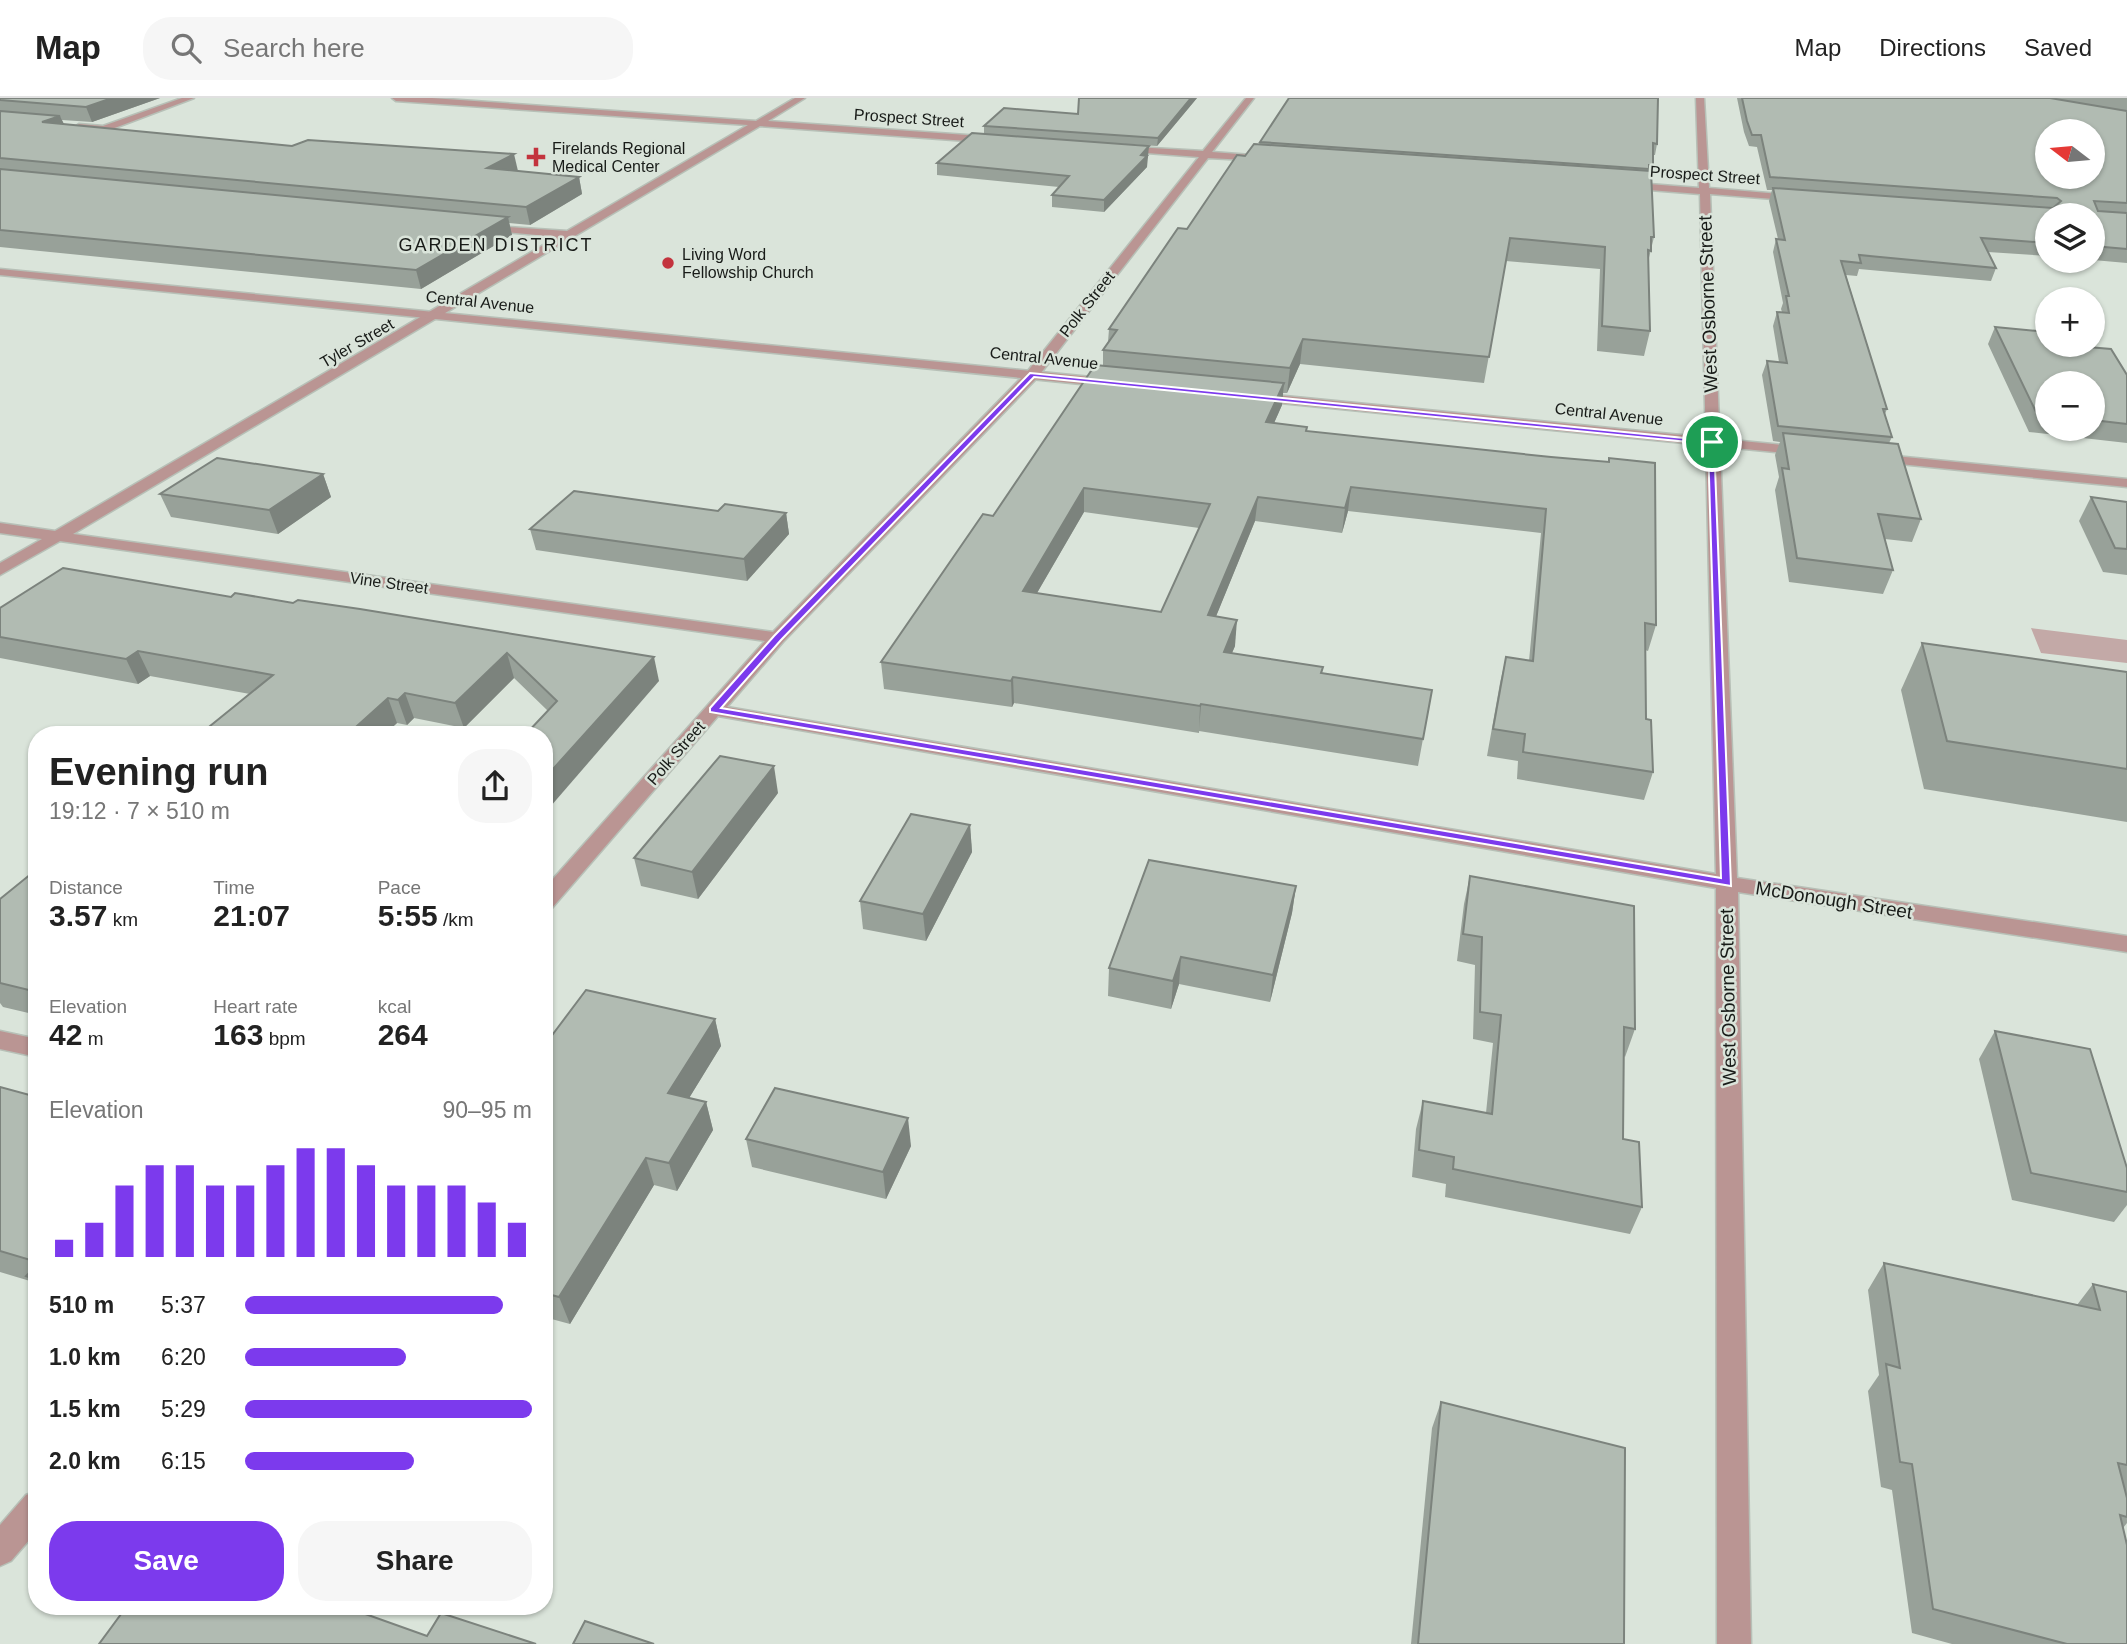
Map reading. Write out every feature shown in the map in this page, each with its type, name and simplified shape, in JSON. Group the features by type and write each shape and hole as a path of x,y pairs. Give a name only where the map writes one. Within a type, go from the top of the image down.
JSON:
{"street":[{"path":"65,126 104,129 190,98"},
{"name":"Prospect Street","path":"396,98 1009,141"},
{"name":"Tyler Street","path":"0,570 801,98"},
{"name":"Polk Street","path":"553,893 777,638 1032,375 1203,154 1250,98"},
{"name":"West Osborne Street","path":"1700,98 1727,883 1734,1644"},
{"path":"1106,147 1273,159"},
{"name":"Prospect Street","path":"1606,184 1814,199"},
{"path":"473,226 569,235"},
{"name":"Central Avenue","path":"0,272 1129,384"},
{"name":"Central Avenue","path":"1240,395 1822,453"},
{"path":"1864,457 2127,483"},
{"name":"Vine Street","path":"0,528 777,638"},
{"name":"McDonough Street","path":"714,710 1727,883 2127,944"},
{"path":"0,1040 28,1046"},
{"path":"0,1550 28,1517"}],"shaded area":[{"path":"2031,628 2127,640 2127,663 2041,653"}],"building":[{"path":"0,98 112,98 86,107"},
{"path":"1079,98 1191,98 1158,138 984,126 1004,108 1078,114"},
{"path":"1289,98 1658,98 1657,144 1653,143 1653,165 1649,165 1649,169 1260,142"},
{"path":"1742,98 2050,98 2127,111 2127,203 2059,203 2061,201 2057,198 1770,177 1761,135 1752,135"},
{"path":"0,111 60,116 42,122 292,146 308,140 514,154 487,168 579,177 526,207 0,158"},
{"path":"972,133 1149,146 1141,155 1147,156 1104,200 1052,195 1069,176 937,163"},
{"path":"1254,144 1651,171 1654,237 1651,237 1651,251 1648,250 1650,331 1602,326 1605,247 1510,238 1489,357 1303,339 1290,368 1103,350 1117,330 1109,329 1178,228 1187,229 1237,155 1245,156"},
{"path":"0,169 508,217 416,270 0,230"},
{"path":"1773,188 2035,207 2035,242 1981,238 1996,268 1859,255 1861,263 1841,261 1887,409 1883,409 1892,437 1778,426 1767,361 1787,363 1777,312 1789,313 1786,296 1789,296 1776,239 1785,240"},
{"path":"2105,211 2127,213 2127,249 2105,247"},
{"path":"1995,327 2035,331 2035,357 2105,357 2105,348 2111,349 2127,375 2127,424 2105,421 2105,371 2035,371 2035,410"},
{"path":"1095,365 1284,383 1266,422 1307,427 1306,431 1551,457 1609,462 1609,458 1655,463 1656,625 1645,623 1646,719 1651,720 1653,772 1523,752 1525,734 1493,729 1506,657 1533,661 1546,509 1351,487 1345,508 1258,497 1208,615 1237,620 1224,652 1323,667 1321,673 1432,690 1423,739 1013,677 1011,681 881,662 983,514 993,516","holes":["1084,488 1210,504 1161,612 1023,591"]},
{"path":"1783,433 1898,444 1921,519 1878,514 1893,570 1797,558 1782,468 1789,469"},
{"path":"217,458 323,474 269,510 160,494"},
{"path":"574,491 718,511 725,504 786,513 744,559 530,529"},
{"path":"2091,497 2127,502 2127,549 2115,548"},
{"path":"63,568 231,597 235,593 293,603 298,600 360,609 654,657 553,769 553,726 533,726 557,701 507,653 455,703 405,693 398,700 388,698 357,726 210,726 273,675 138,651 126,659 0,637 0,608"},
{"path":"1922,643 2127,672 2127,769 1947,741"},
{"path":"720,756 774,766 692,872 634,858"},
{"path":"911,814 970,825 923,914 860,901"},
{"path":"1149,860 1296,886 1273,975 1181,957 1173,981 1109,968"},
{"path":"28,876 28,990 0,983 0,899"},
{"path":"1470,876 1634,906 1635,1029 1624,1027 1623,1139 1639,1142 1642,1207 1453,1169 1454,1157 1419,1150 1423,1101 1492,1114 1501,1015 1480,1012 1482,937 1463,934"},
{"path":"586,990 715,1019 668,1093 706,1102 669,1163 646,1158 559,1297 553,1295 553,1034"},
{"path":"1995,1031 2090,1049 2127,1168 2127,1192 2031,1173"},
{"path":"0,1087 28,1095 28,1259 0,1251"},
{"path":"775,1088 908,1118 883,1172 746,1139"},
{"path":"1884,1263 2100,1310 2093,1284 2127,1292 2127,1465 2118,1463 2127,1498 2127,1517 2120,1515 2127,1545 2127,1644 2067,1644 1933,1609 1912,1464 1900,1462 1886,1364 1900,1368"},
{"path":"1441,1402 1625,1448 1624,1644 1418,1644"},
{"path":"120,1615 368,1615 427,1636 440,1615 447,1615 536,1644 99,1644"},
{"path":"585,1621 654,1644 573,1644"}],"place":[{"name":"Firelands Regional Medical Center","path":"536,157"},
{"name":"Living Word Fellowship Church","path":"668,263"}],"district":[{"name":"GARDEN DISTRICT","path":"496,245"}],"route":[{"path":"1032,375 1712,442 1727,883 714,710 777,638 1032,375"}]}
